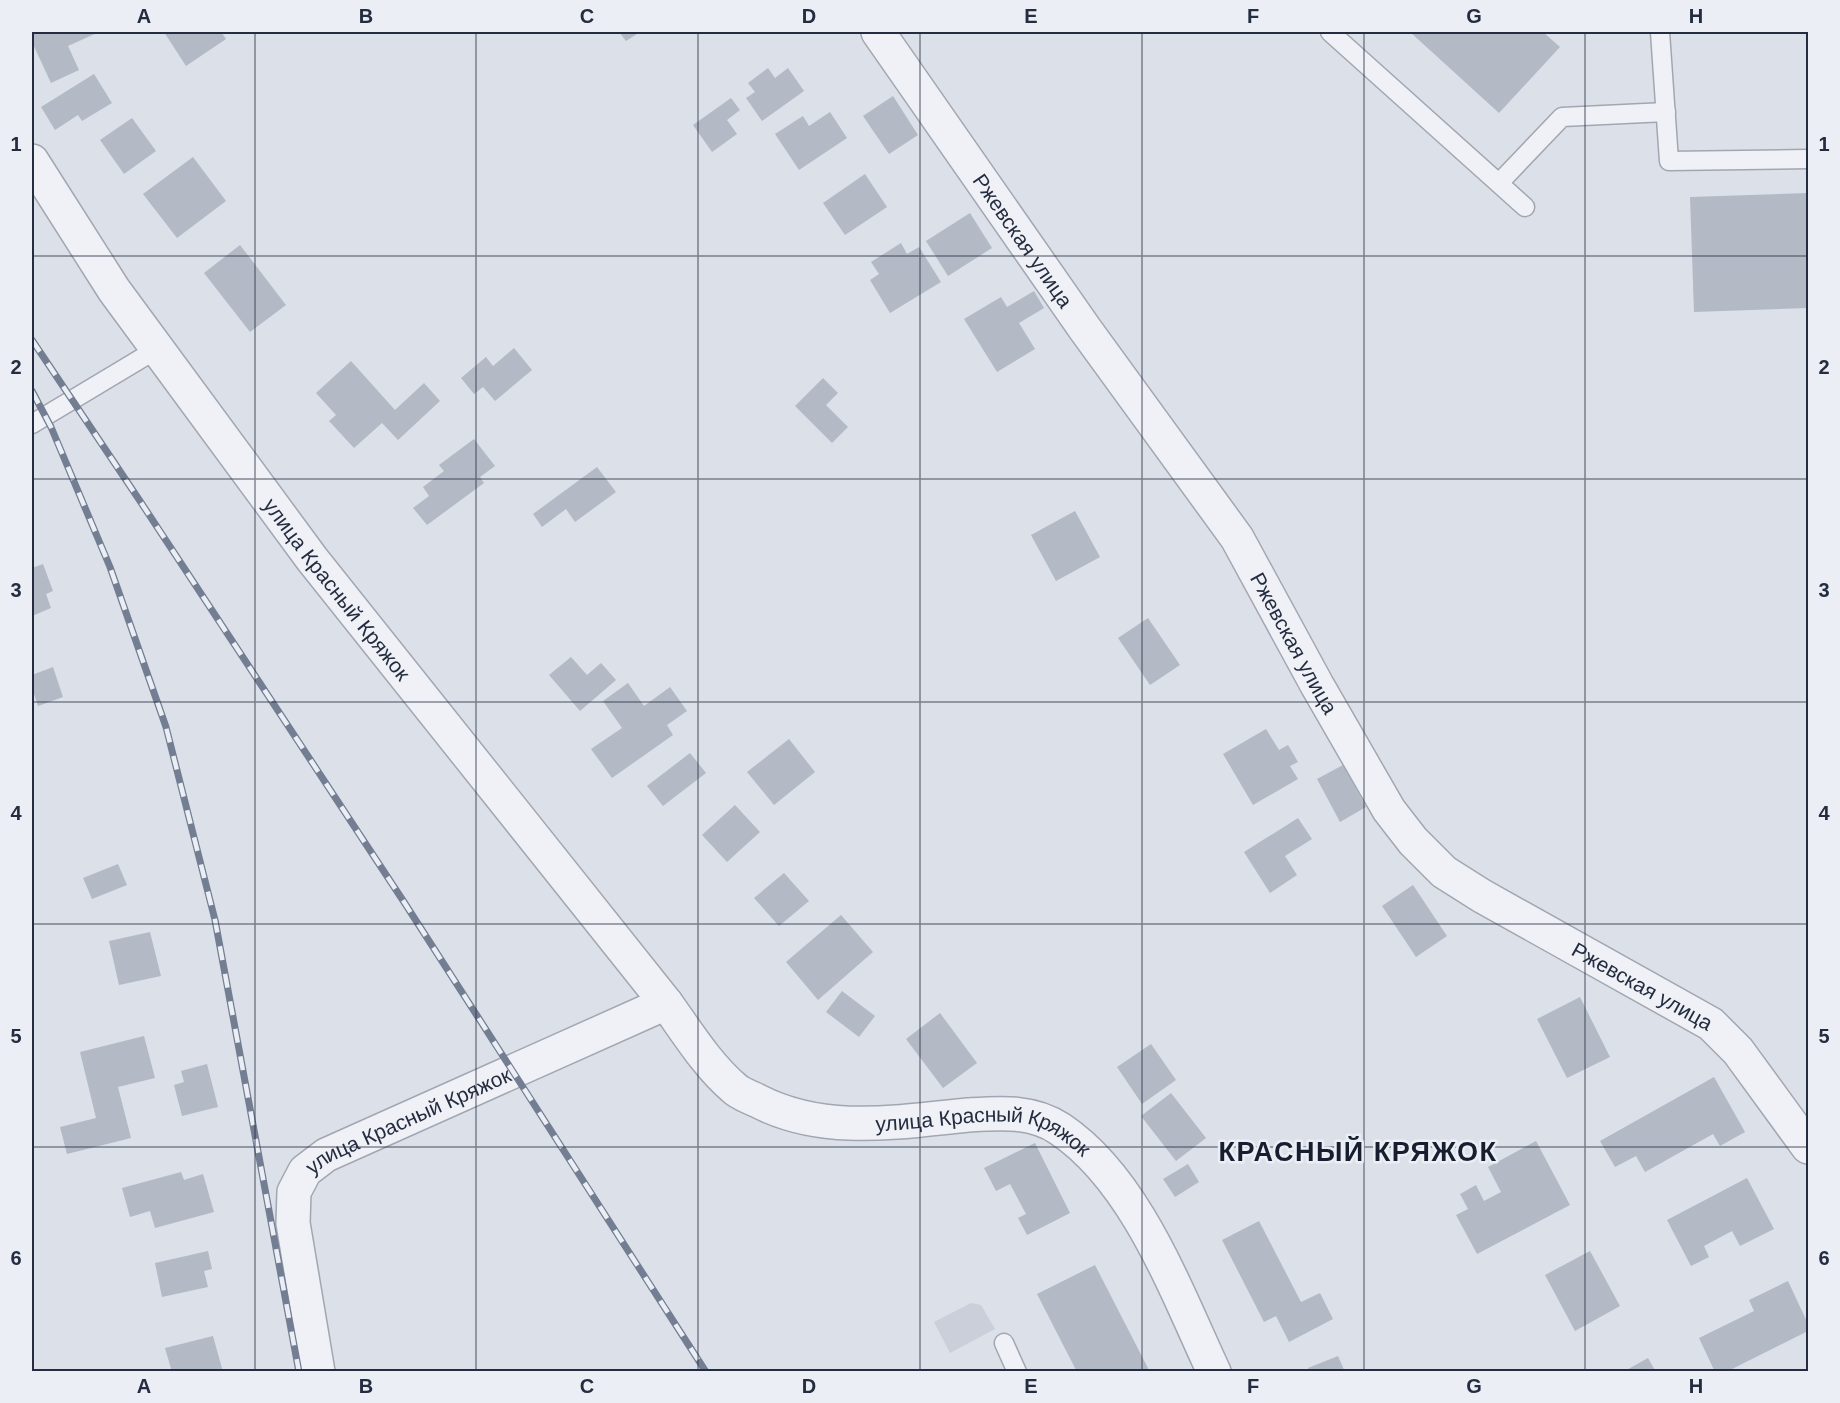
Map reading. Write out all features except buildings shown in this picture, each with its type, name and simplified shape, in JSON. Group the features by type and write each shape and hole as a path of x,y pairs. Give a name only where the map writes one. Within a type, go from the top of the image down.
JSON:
{"street":[{"name":"Ржевская улица","path":"878,32 1085,329 1237,538 1317,686 1389,810 1413,841 1444,872 1482,896 1711,1024 1738,1051 1809,1147"},
{"name":"улица Красный Кряжок","path":"32,161 114,290 312,559 666,1003 704,1055 735,1089 781,1113 829,1123 874,1124 987,1114 1022,1114 1042,1119 1060,1129 1095,1157 1150,1236 1214,1371"},
{"name":"улица Красный Кряжок","path":"318,1371 293,1223 294,1192 305,1171 326,1155 666,1003"}],"lane":[{"path":"1330,32 1526,207"},
{"path":"1660,32 1669,161 1809,159"},
{"path":"1499,183 1562,117 1666,112"},
{"path":"32,424 158,349"},
{"path":"1004,1343 1017,1371"}],"shaded area":[{"path":"971,1303 981,1305 995,1329 950,1353 934,1322"}],"railway":[{"path":"32,340 404,902 706,1372"},
{"path":"32,391 51,427 110,567 166,727 215,920 299,1372"}],"district":[{"name":"КРАСНЫЙ КРЯЖОК","path":"1358,1152"}]}
